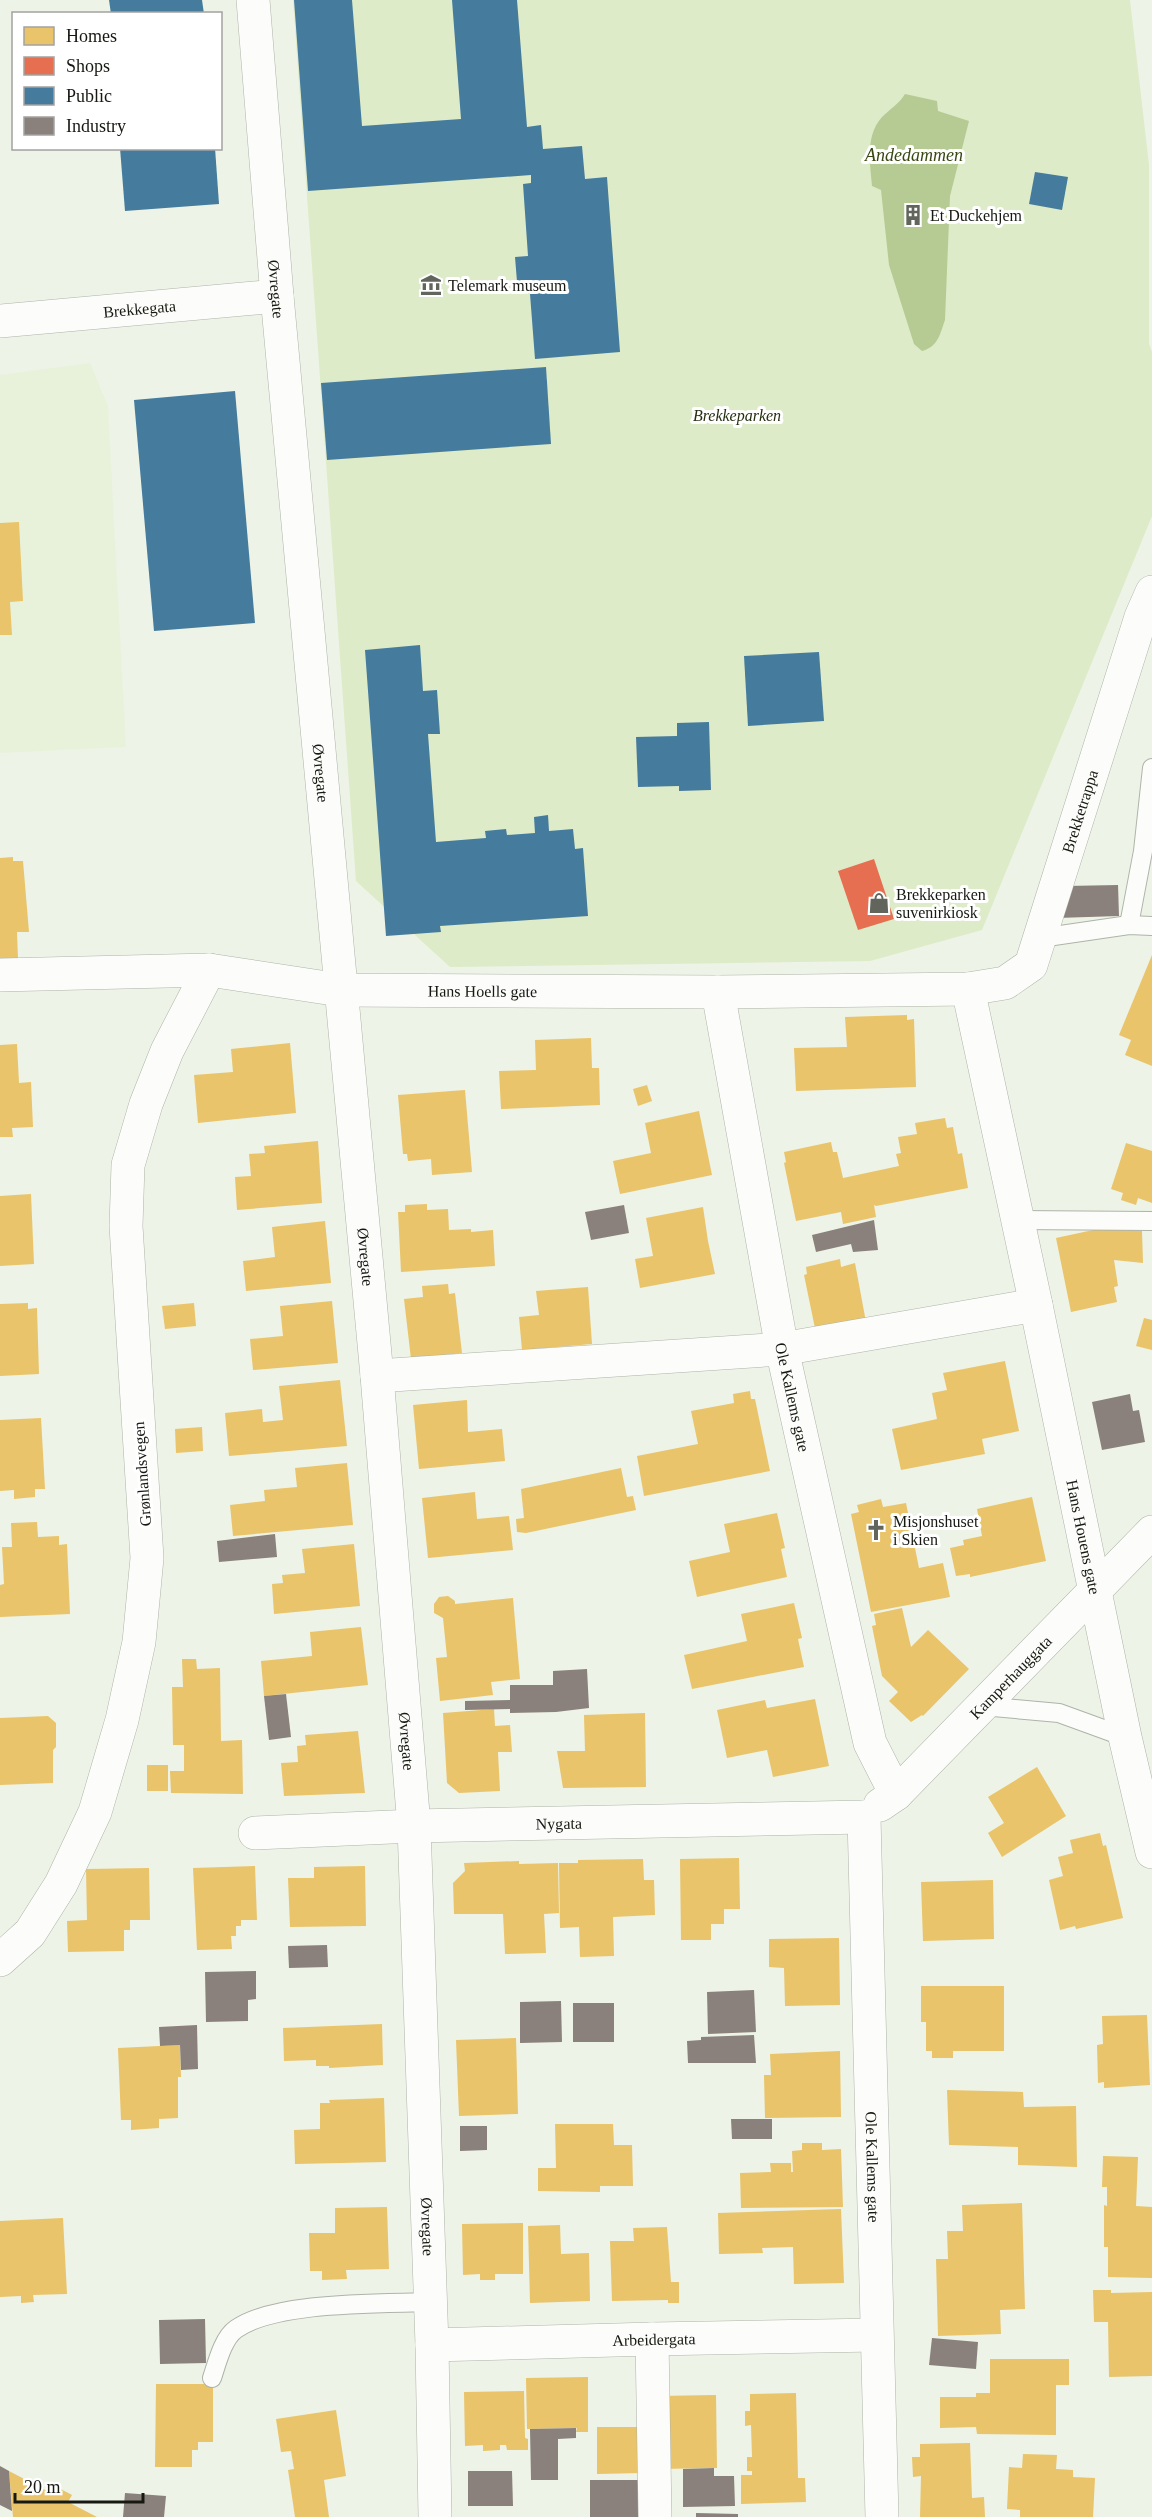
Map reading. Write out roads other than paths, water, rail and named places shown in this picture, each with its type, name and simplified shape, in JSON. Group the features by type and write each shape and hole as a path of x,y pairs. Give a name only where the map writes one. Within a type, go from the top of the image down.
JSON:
{"street":[{"name":"Øvregate","path":"253,0 277,296 377,1376 414,1827 432,2345 435,2517"},
{"name":"Brekkegata","path":"0,321 277,296"},
{"name":"Brekketrappa","path":"968,989 1005,983 1031,965 1141,617 1152,592"},
{"name":"Hans Hoells gate","path":"0,975 210,970 340,990 718,992 968,989"},
{"name":"Grønlandsvegen","path":"0,1960 30,1933 61,1884 95,1812 123,1720 137,1653 147,1558 126,1226 128,1165 146,1104 167,1050 210,970"},
{"name":"Hans Houens gate","path":"968,989 1125,1737 1152,1852"},
{"name":"Ole Kallems gate","path":"718,992 782,1349 870,1743 896,1794"},
{"path":"377,1376 782,1349 1036,1305"},
{"name":"Kamperhauggata","path":"864,1817 896,1794 1152,1532"},
{"name":"Ole Kallems gate","path":"864,1817 882,2517"},
{"name":"Nygata","path":"255,1833 414,1827 864,1817"},
{"name":"Arbeidergata","path":"432,2345 652,2338 876,2335"},
{"path":"652,2338 655,2517"}],"lane":[{"path":"1129,925 1143,851 1152,768"},
{"path":"1040,938 1129,925 1152,926"},
{"path":"1016,1220 1152,1221"},
{"path":"982,1706 1059,1713 1125,1737"},
{"path":"212,2378 221,2351 234,2330 267,2313 342,2306 430,2302"}],"water":[{"name":"Andedammen","path":"905,94 937,101 938,111 969,121 950,196 945,320 935,343 922,351 914,344 889,265 881,190 872,186 870,168 871,141 877,124"}],"place":[{"name":"Et Duckehjem","path":"913,215"},
{"name":"Telemark museum","path":"431,285"},
{"name":"Brekkeparken suvenirkiosk","path":"879,903"},
{"name":"Misjonshuset i Skien","path":"876,1530"}],"park label":[{"name":"Brekkeparken","path":"737,415"}]}
